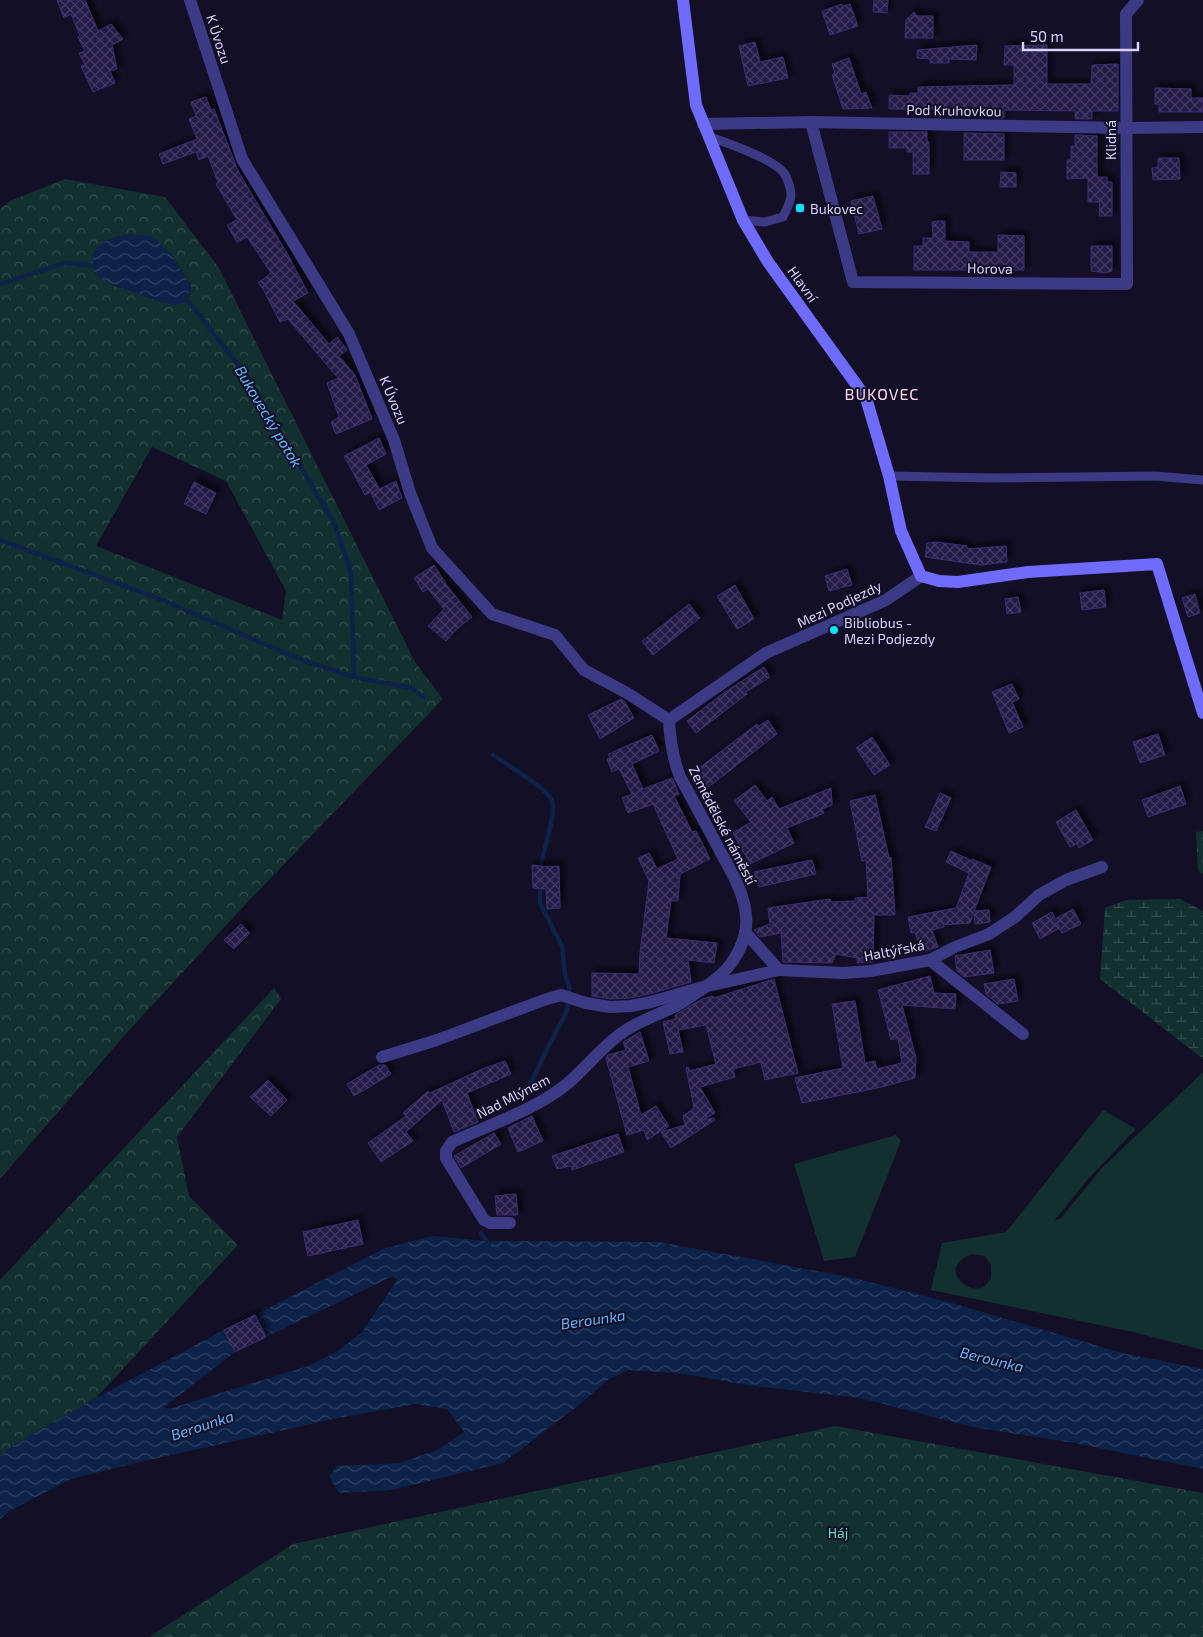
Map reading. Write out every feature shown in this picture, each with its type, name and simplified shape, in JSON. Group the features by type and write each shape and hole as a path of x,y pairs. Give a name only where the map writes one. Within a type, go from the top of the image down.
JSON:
{"street":[{"name":"K Úvozu","path":"190,0 242,159 349,334 394,440 410,493 432,548 492,614 555,636 584,670 628,693 668,720"},
{"name":"Hlavní","path":"682,0 696,105 743,220 768,262 866,398 889,476 901,531 921,576"},
{"name":"Klidná","path":"1127,284 1126,14 1138,0"},
{"name":"Pod Kruhovkou","path":"706,130 811,122 1125,128 1203,127"},
{"name":"Horova","path":"811,122 853,282 1127,284"},
{"path":"921,576 938,581 958,582 1028,572 1157,564 1203,713"},
{"name":"Mezi Podjezdy","path":"668,720 766,653 886,600 921,576"},
{"name":"Zemědělské náměstí","path":"668,720 673,758 680,776 742,892 746,917 745,932 734,960 721,975 703,987"},
{"name":"Haltýřská","path":"382,1057 437,1040 561,995 586,1003 610,1007 631,1006 779,970 844,973 871,971 930,960 955,946 989,934 1015,916 1039,895 1066,880 1102,867"},
{"path":"745,932 779,970"},
{"path":"930,960 1023,1034"},
{"name":"Nad Mlýnem","path":"510,1223 490,1224 484,1220 446,1158 446,1151 452,1142 521,1112 553,1094 567,1084 618,1035 633,1025 658,1015 684,1001 703,987"}],"lane":[{"path":"706,130 775,166 784,173 789,182 791,196 783,217 765,222 743,220"},
{"path":"889,476 1002,478 1155,476 1203,480"}],"green space":[{"path":"65,179 165,197 219,268 415,662 443,699 241,909 124,1036 0,1179 0,209 10,201","holes":["135,234 171,254 191,285 189,296 184,302 176,304 158,301 114,286 105,278 92,257 96,250 110,239","152,447 226,481 286,591 282,620 96,546"]},
{"path":"1203,831 1203,874 1198,871 1196,832"},
{"path":"1180,899 1203,911 1203,1059 1100,979 1105,908 1126,900"},
{"path":"274,988 281,999 177,1137 189,1196 238,1245 96,1398 12,1446 0,1457 0,1280"},
{"path":"1203,1072 1203,1350 1133,1332 931,1290 942,1243 1006,1232 1103,1110 1136,1129 1088,1179 1054,1221 1061,1218 1103,1167","holes":["972,1254 985,1256 991,1265 991,1278 988,1282 983,1287 976,1288 963,1284 956,1272 957,1266 962,1259"]},
{"path":"896,1135 901,1141 855,1257 824,1261 794,1164"},
{"name":"Háj","path":"835,1426 1203,1493 1203,1637 149,1637 293,1544"}],"water":[{"path":"135,234 151,236 171,254 191,286 189,295 185,300 176,305 171,304 150,298 97,276 93,266 96,248 107,240"},
{"name":"Berounka","path":"433,1236 487,1241 659,1242 849,1277 952,1303 1122,1353 1203,1369 1203,1469 1074,1443 973,1427 860,1398 747,1385 684,1374 629,1370 609,1379 585,1400 503,1463 392,1490 339,1493 329,1476 337,1466 399,1463 438,1450 464,1432 447,1409 415,1404 338,1418 140,1462 71,1479 11,1510 0,1519 0,1457 12,1446 96,1398 224,1330 235,1352 164,1407 169,1409 308,1366 338,1351 362,1332 397,1280 393,1276 266,1337 255,1315 383,1249"}],"building":[{"path":"57,0 85,0 98,31 111,24 123,39 112,45 117,69 110,71 115,83 93,92 81,66 85,65 79,53 85,51 78,37 80,36 71,14 64,18"},
{"path":"874,0 888,0 887,13 873,12"},
{"path":"842,4 843,6 850,4 858,26 830,35 822,11"},
{"path":"914,12 917,16 933,16 933,38 905,38 906,20"},
{"path":"755,42 760,62 783,57 788,78 748,86 739,46"},
{"path":"977,45 976,60 949,59 949,63 930,63 930,59 917,58 917,50"},
{"path":"1047,45 1047,84 1091,84 1092,65 1118,64 1118,111 1092,111 1092,119 1075,119 1075,111 1004,110 1004,118 979,117 979,110 889,109 889,95 910,96 910,93 918,93 918,87 1014,85 1014,65 1004,65 1005,46"},
{"path":"849,58 861,94 866,92 872,108 843,109 832,75 835,73 832,64"},
{"path":"1155,88 1191,89 1191,98 1203,98 1203,112 1159,112 1159,104 1155,104"},
{"path":"206,97 211,110 214,109 238,171 288,255 308,293 293,301 329,344 337,337 346,348 347,350 339,356 355,375 372,419 336,434 331,422 339,417 327,383 338,378 288,319 280,322 258,283 271,273 247,237 237,242 227,225 237,220 216,184 218,182 208,156 199,160 196,152 163,164 159,154 197,139 189,119 196,116 191,102"},
{"path":"889,132 927,132 927,141 929,142 929,174 913,174 913,152 907,152 907,148 889,148"},
{"path":"964,133 1004,134 1004,160 964,160"},
{"path":"1075,135 1097,136 1097,177 1107,177 1107,182 1112,182 1112,216 1099,216 1100,202 1088,202 1088,178 1067,179 1067,160 1071,160 1071,146 1075,146"},
{"path":"1158,158 1179,158 1180,179 1153,180 1152,168 1158,167"},
{"path":"1001,172 1016,173 1016,187 1000,187"},
{"path":"873,196 882,229 859,234 851,201"},
{"path":"945,221 945,241 969,242 969,252 998,252 998,235 1024,236 1024,270 1002,270 1002,272 991,270 914,270 914,246 923,246 923,238 933,238 932,222"},
{"path":"1091,246 1112,246 1112,271 1105,273 1091,271"},
{"path":"379,438 386,454 366,465 379,488 365,495 344,456"},
{"path":"396,481 402,498 379,510 371,493"},
{"path":"194,482 216,493 206,514 184,504"},
{"path":"936,542 967,546 967,549 1006,546 1007,562 981,565 925,557 927,543"},
{"path":"434,565 448,587 472,617 446,641 428,626 444,609 428,589 423,592 414,578"},
{"path":"847,569 852,585 829,591 825,576"},
{"path":"735,585 754,619 737,629 717,596"},
{"path":"1104,590 1106,607 1082,610 1080,593"},
{"path":"1195,594 1200,613 1188,617 1182,598"},
{"path":"1018,597 1021,612 1007,614 1005,599"},
{"path":"689,604 700,618 653,655 642,641"},
{"path":"764,667 770,677 746,692 747,694 696,733 687,721 725,692"},
{"path":"1012,684 1019,699 1012,702 1023,727 1009,733 992,692"},
{"path":"621,699 625,702 634,718 600,739 588,715"},
{"path":"768,720 777,734 706,789 695,771 757,724 759,726"},
{"path":"1158,734 1165,755 1140,763 1133,742"},
{"path":"652,735 659,751 632,764 643,789 672,778 679,794 674,796 692,832 696,831 710,859 680,874 678,901 671,901 666,938 717,943 714,963 688,960 691,982 649,994 630,998 610,999 592,996 592,973 639,974 649,881 638,858 649,853 657,869 678,859 653,804 628,813 622,798 632,794 619,769 612,772 607,759 610,758 608,754"},
{"path":"872,737 890,765 874,775 856,748"},
{"path":"755,785 767,801 772,797 779,809 831,788 832,805 822,809 824,813 787,828 794,843 750,864 733,833 751,822 734,801"},
{"path":"1180,786 1186,804 1148,817 1142,800"},
{"path":"940,793 951,798 936,831 925,827"},
{"path":"875,795 889,858 891,857 895,915 874,915 873,962 857,963 857,958 836,954 832,963 783,962 781,933 760,937 754,930 770,924 768,908 830,899 831,902 855,901 855,898 868,897 866,860 862,861 850,801"},
{"path":"1076,810 1093,840 1079,848 1077,844 1070,847 1056,822"},
{"path":"951,851 991,867 974,911 989,910 990,922 975,924 974,913 970,923 943,925 944,927 932,930 938,947 921,952 915,932 911,933 908,917 956,908 969,873 946,862"},
{"path":"812,860 816,874 759,887 754,872"},
{"path":"532,865 559,866 560,908 547,909 546,889 533,888"},
{"path":"1073,909 1081,924 1062,933 1059,928 1040,939 1032,923 1052,912 1055,919"},
{"path":"241,924 250,933 234,949 224,940"},
{"path":"990,950 994,973 964,977 957,971 955,956"},
{"path":"930,976 934,993 956,994 955,1009 902,1005 916,1058 915,1078 882,1087 802,1103 795,1078 843,1068 832,1004 855,1001 865,1063 875,1061 877,1069 902,1063 898,1038 891,1040 878,990"},
{"path":"774,979 798,1073 765,1080 761,1062 733,1069 735,1077 700,1087 715,1113 702,1120 714,1118 715,1120 671,1148 661,1132 685,1125 683,1116 694,1108 686,1068 688,1067 690,1071 716,1064 706,1025 678,1030 683,1052 670,1054 663,1022 676,1019 675,1015 702,999 713,996 714,998"},
{"path":"1014,979 1018,1001 998,1004 986,994 984,984"},
{"path":"640,1032 649,1061 628,1067 641,1115 656,1106 669,1126 647,1140 644,1130 627,1135 606,1058 608,1055 626,1050 623,1042"},
{"path":"505,1061 511,1074 467,1093 478,1122 454,1132 442,1100 406,1132 413,1141 381,1162 368,1143 406,1116 403,1113 428,1091 430,1093 482,1069"},
{"path":"379,1065 385,1065 391,1074 354,1096 347,1084"},
{"path":"268,1080 287,1100 271,1116 250,1097"},
{"path":"532,1116 543,1141 518,1152 508,1128"},
{"path":"494,1133 501,1144 461,1168 454,1156"},
{"path":"618,1134 624,1152 572,1170 571,1166 557,1169 552,1156"},
{"path":"516,1194 518,1215 497,1215 495,1196"},
{"path":"358,1220 363,1244 308,1256 303,1232"},
{"path":"255,1315 266,1337 235,1352 224,1330"}],"waterway":[{"name":"Bukovecký potok","path":"0,284 65,263 98,266"},
{"name":"Bukovecký potok","path":"182,297 189,302 247,376 335,525 351,572 354,677"},
{"path":"0,540 165,601 302,660 354,677 411,688 424,697"},
{"path":"493,755 543,790 552,801 552,815 541,871"},
{"path":"529,1087 565,1015 570,997 565,975 562,946 540,903 540,884"},
{"path":"481,1233 489,1244"}],"place":[{"name":"Bukovec","path":"800,208"},
{"name":"Bibliobus - Mezi Podjezdy","path":"834,630"}],"district":[{"name":"BUKOVEC","path":"882,393"}]}
